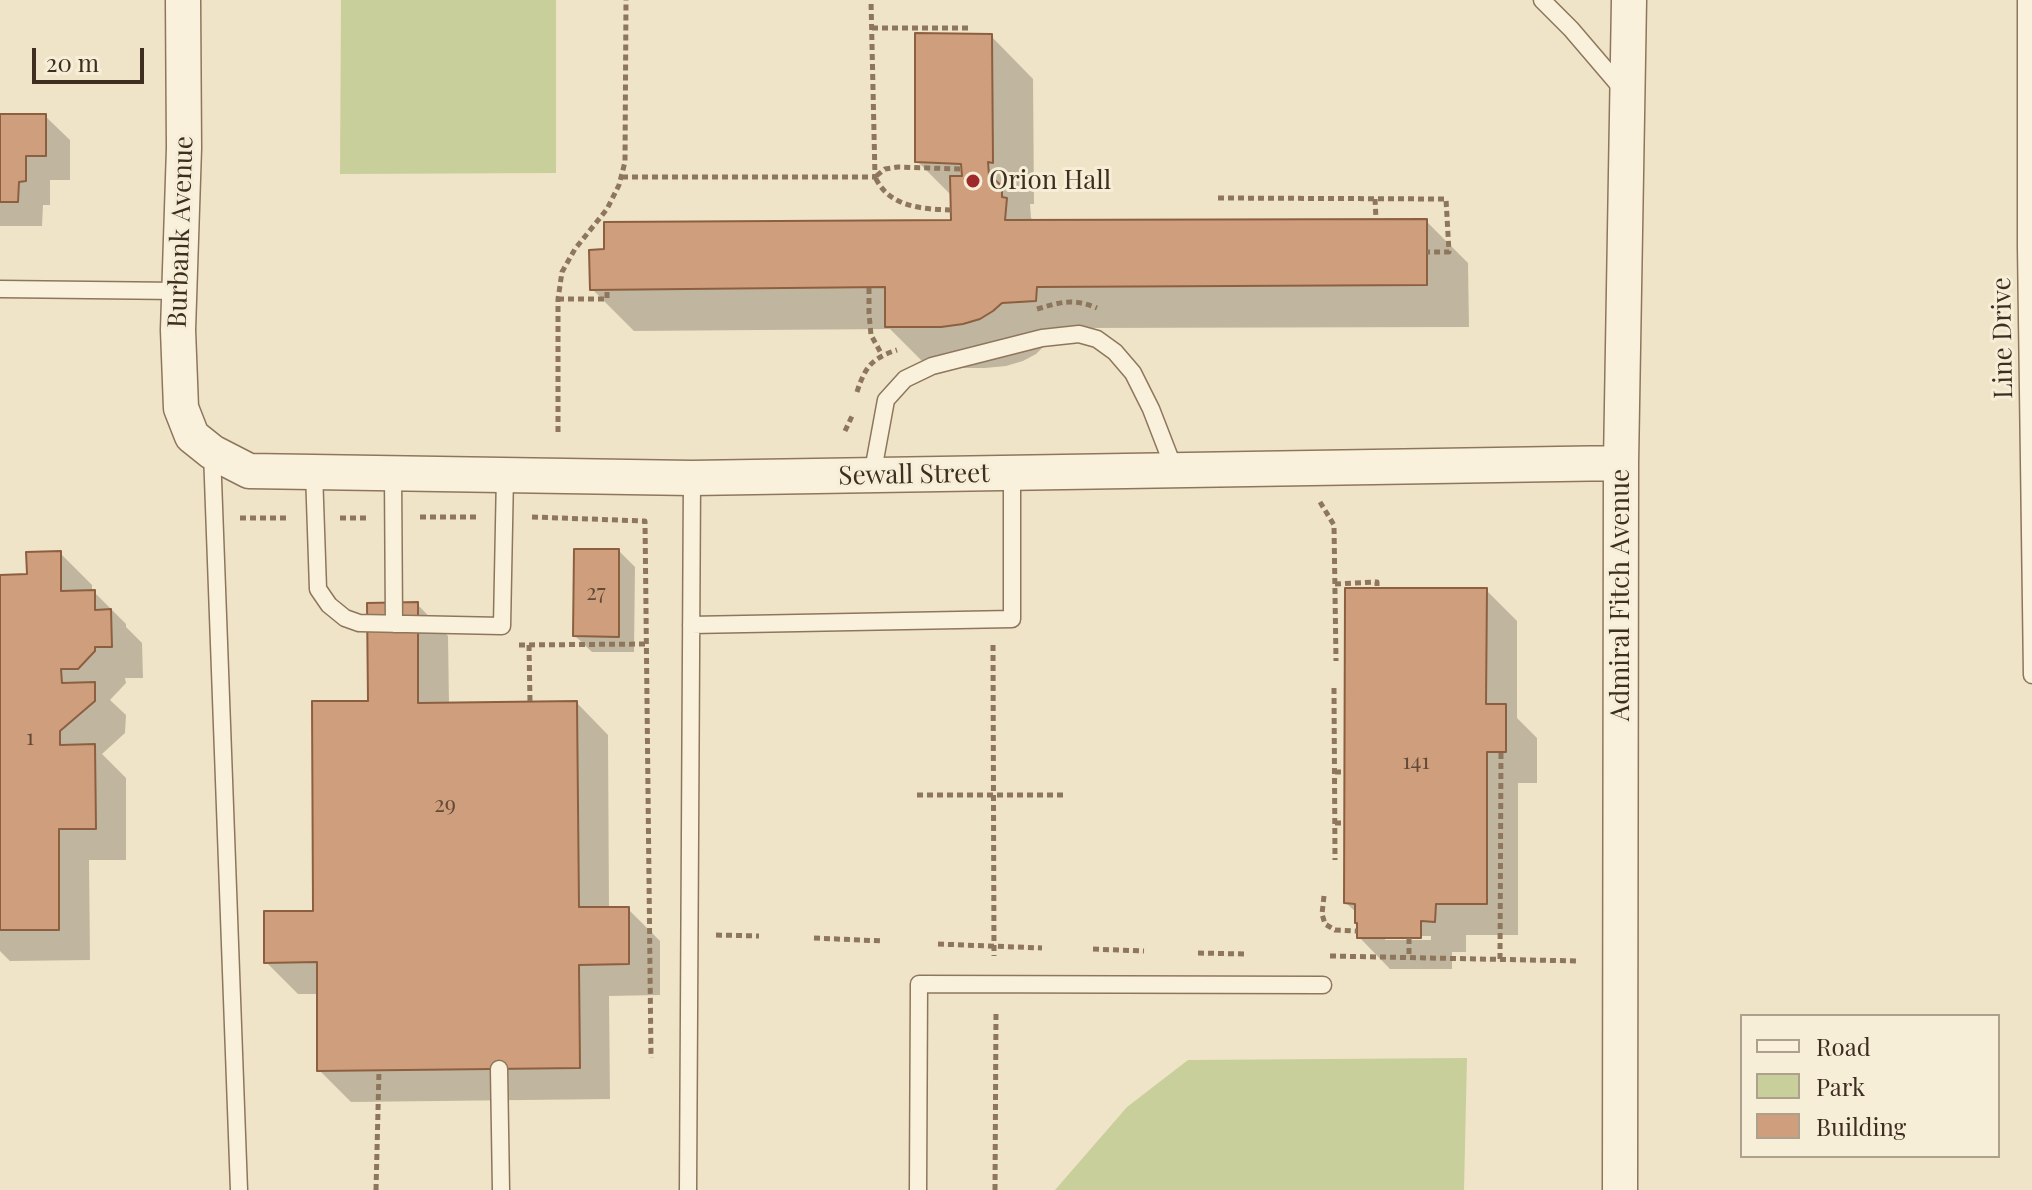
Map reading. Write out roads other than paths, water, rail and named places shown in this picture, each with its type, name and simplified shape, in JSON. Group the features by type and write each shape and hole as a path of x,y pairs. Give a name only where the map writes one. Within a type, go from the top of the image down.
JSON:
{"street":[{"name":"Burbank Avenue","path":"183,0 184,148 178,330 181,408 192,436 212,452"},
{"name":"Admiral Fitch Avenue","path":"1620,1190 1621,463 1629,0"},
{"name":"Sewall Street","path":"212,452 249,471 692,478 1621,463"}],"lane":[{"path":"1542,0 1571,29 1627,96"},
{"name":"Line Drive","path":"2026,0 2032,675"},
{"path":"0,289 179,291"},
{"path":"872,476 886,400 905,379 932,366 1042,338 1079,334 1097,339 1115,352 1133,373 1175,471"},
{"path":"212,452 239,1190"},
{"path":"314,472 318,589 329,605 345,618 359,623 502,626 505,475"},
{"path":"691,625 1012,619 1012,473"},
{"path":"393,474 394,624"},
{"path":"688,1190 692,478"},
{"path":"918,1190 919,984 1323,985"},
{"path":"499,1069 501,1190"}],"place":[{"name":"Orion Hall","path":"973,181"}]}
